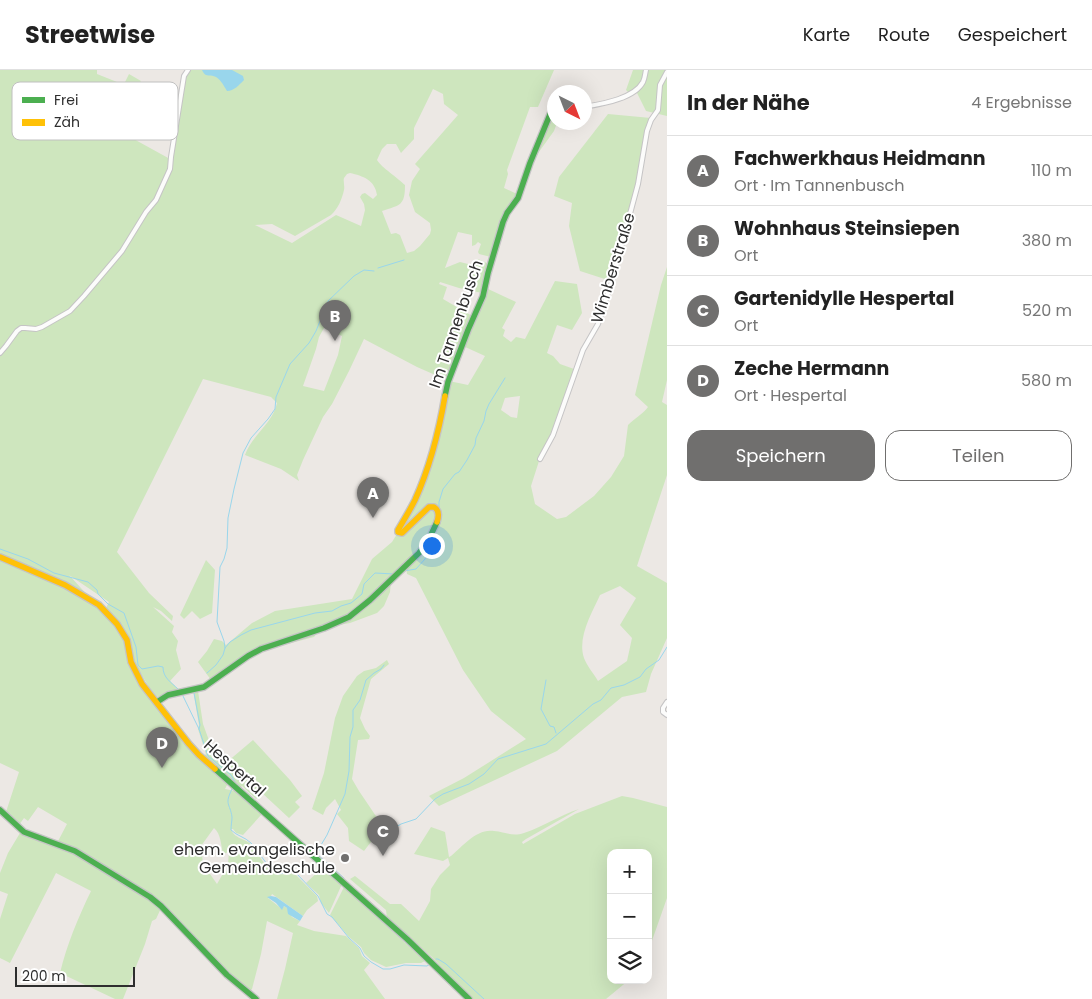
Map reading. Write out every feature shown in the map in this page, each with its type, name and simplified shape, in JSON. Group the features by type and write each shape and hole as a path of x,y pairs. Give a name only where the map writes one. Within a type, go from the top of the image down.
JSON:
{"street":[{"path":"178,113 184,76 188,70"},
{"path":"592,106 619,99 628,94 642,84 646,70"},
{"name":"Wimberstraße","path":"540,459 553,434 582,350 598,324 612,281 638,184 647,131 651,120 658,110 660,85 667,72"},
{"name":"Im Tannenbusch","path":"157,702 180,692 204,687 260,649 324,628 349,617 410,562 425,545 439,517 435,506 429,507 402,533 398,532 398,530 415,499 430,461 448,382 483,296 503,222 518,198 547,120"},
{"path":"0,353 21,328 36,329 42,327 70,311 122,251 146,212 156,200 170,169 174,140"},
{"name":"Hespertal","path":"0,558 65,585 99,606 108,614 127,640 131,662 142,684 189,744 408,939 469,999"},
{"path":"667,702 663,712 667,715"},
{"path":"0,810 24,832 75,851 150,897 161,906 227,975 256,999"}],"green space":[{"path":"0,70 97,70 97,74 117,82 12,82 12,140 136,140 170,159 173,140 178,140 178,107 185,70 554,70 538,107 530,107 507,170 508,174 504,188 517,194 491,257 479,254 481,244 478,242 472,246 472,235 458,232 445,268 460,262 476,266 478,259 489,264 482,293 440,282 439,284 447,287 443,299 474,317 486,288 516,302 502,328 505,330 503,336 511,342 516,337 525,339 555,281 577,284 582,313 572,330 557,325 547,353 553,356 560,364 574,369 531,486 535,504 557,519 566,517 594,496 611,477 624,456 628,425 648,407 635,395 667,267 667,380 662,402 667,405 667,475 637,566 667,583 667,638 651,674 646,692 622,697 557,751 439,806 429,796 464,778 526,739 491,711 463,670 416,578 407,574 406,567 415,559 440,517 432,505 405,530 402,528 425,479 449,381 417,367 364,339 303,460 297,475 299,481 281,469 245,455 252,441 271,417 277,403 271,397 203,379 117,552 149,593 173,616 172,621 161,611 153,607 174,626 172,632 178,641 176,650 181,669 170,681 179,690 157,697 137,669 127,635 106,608 109,602 69,575 115,625 126,645 130,667 135,678 185,743 199,759 228,783 225,789 235,791 262,814 243,835 231,829 232,832 252,845 265,864 275,873 295,874 317,896 318,901 303,916 272,894 268,898 282,909 284,906 287,908 292,917 300,921 297,925 314,931 346,936 359,948 362,956 370,963 364,970 385,999 277,999 293,933 267,921 261,954 250,991 231,976 163,904 156,919 152,921 123,999 115,999 60,973 73,931 91,891 56,873 10,963 0,958 0,919 8,894 0,891 0,873 8,853 20,833 56,845 67,824 38,807 28,821 24,818 19,825 6,812 19,772 0,763","holes":["433,89 443,94 444,104 458,115 415,164 420,169 412,181 409,195 415,212 430,223 431,230 420,246 414,251 407,253 400,235 396,233 391,234 382,211 400,204 404,197 405,185 377,160 382,149 387,144 396,144 401,153 414,139 414,128","350,173 368,180 376,190 377,195 373,199 365,193 360,197 365,210 361,226 336,215 292,243 255,225 272,224 295,236 333,213 342,197 344,178","324,328 342,336 338,355 324,391 303,386 319,337","463,346 485,356 468,385 449,381","520,396 517,418 511,417 501,410 505,398","620,586 636,598 620,625 632,638 627,661 598,681 585,661 582,642 600,595","214,828 219,836 223,854 229,852 228,864 236,870 230,875 225,870 217,884 203,864 201,846"]},
{"path":"633,70 667,70 667,116 646,111 635,89 629,93 626,90"},
{"path":"129,74 141,81 125,82"},
{"path":"608,114 651,118 637,184 620,240 611,281 580,271 569,226 572,203 554,196 559,177"},
{"path":"547,124 547,130 554,131 536,156 534,154"},
{"path":"430,508 436,511 435,526 425,545 391,582 390,592 384,606 377,613 350,623 329,627 318,632 314,637 276,647 258,648 211,680 198,662 214,639 222,641 226,645 252,623 275,611 352,599 372,559 392,542 397,534 402,534"},
{"path":"206,560 215,570 212,613 200,619 192,611 184,619 180,615"},
{"path":"387,660 389,664 371,679 360,718 370,736 369,739 358,740 352,779 382,825 378,828 374,838 364,851 349,841 348,828 337,814 341,810 335,799 326,808 323,815 312,809 324,773 335,718 343,696 357,676 364,671 376,668"},
{"path":"193,690 198,691 203,724 214,754 227,762 253,740 290,780 302,796 295,802 300,807 289,818 262,793 256,799 242,786 240,788 204,756 206,754 198,729 199,725"},
{"path":"622,796 667,807 667,898 652,941 652,849 607,849 607,984 624,984 606,999 472,999 432,957 387,918 386,910 350,879 355,876 390,904 401,904 419,921 430,901 431,889 440,875 450,865 448,858 443,861 414,854 431,827 445,832 449,857 482,832 494,831 520,834 579,809 526,839 522,842 523,844 575,814"},
{"path":"323,867 342,884 329,913 321,903 319,895 306,883"},
{"path":"344,887 425,961 386,967 371,960 330,915"}],"water":[{"path":"202,70 232,70 243,76 244,80 234,89 227,91 218,78 206,75"},
{"path":"384,829 388,829 392,835 388,841 384,841 380,837 380,833"},
{"path":"267,897 276,897 303,916 300,921 288,914 287,908 284,906 282,910"}],"waterway":[{"path":"378,268 404,260"},
{"path":"225,648 217,622 220,567 227,548 228,518 243,453 251,438 275,409 276,397 290,364 309,343 328,301 354,276 364,270 374,271"},
{"path":"439,508 443,489 467,460 475,445 489,404 505,378"},
{"path":"404,571 416,569 425,559 432,549 435,534"},
{"path":"0,549 28,559 54,573 88,582 108,604 124,613 136,647 138,665 142,669 163,667 166,677 178,689"},
{"path":"207,673 216,665 230,642 241,635 251,630 315,613 332,611 351,603 362,594 364,584 375,573 394,574"},
{"path":"391,830 416,819 435,799 443,794 469,784 484,774 498,759 546,744 593,704 601,700 611,688 624,685 640,677 646,669 659,660 667,647"},
{"path":"319,851 345,794 349,771 353,710 360,700 366,680 384,665"},
{"path":"546,680 541,709 556,733"},
{"path":"195,691 199,729"},
{"path":"182,694 199,729 208,756 231,775 235,782"},
{"path":"232,789 228,801 232,817 231,830 251,843 278,874 296,873 318,896 327,914 360,948 364,956 383,969 404,965 427,966 430,964"},
{"path":"317,854 344,878"},
{"path":"373,913 424,959"},
{"path":"436,959 446,964 484,999"}],"traffic: fast":[{"path":"445,396 448,382 483,296 503,222 518,198 547,122"},
{"path":"157,702 168,695 204,687 261,649 324,628 349,617 370,600 419,553 428,541 437,522"},
{"path":"215,769 407,939 469,999"},
{"path":"0,810 24,832 75,851 150,897 161,906 227,975 256,999"}],"traffic: slow":[{"path":"437,522 438,511 434,507 429,507 402,533 398,532 415,500 430,462 445,396"},
{"path":"0,557 65,585 99,605 117,624 127,640 131,662 142,684 189,744 215,769"}],"place":[{"name":"Wohnhaus Steinsiepen","path":"335,341"},
{"name":"Fachwerkhaus Heidmann","path":"373,518"},
{"name":"Zeche Hermann","path":"162,768"},
{"name":"Gartenidylle Hespertal","path":"383,856"},
{"name":"ehem. evangelische Gemeindeschule","path":"345,858"}]}
